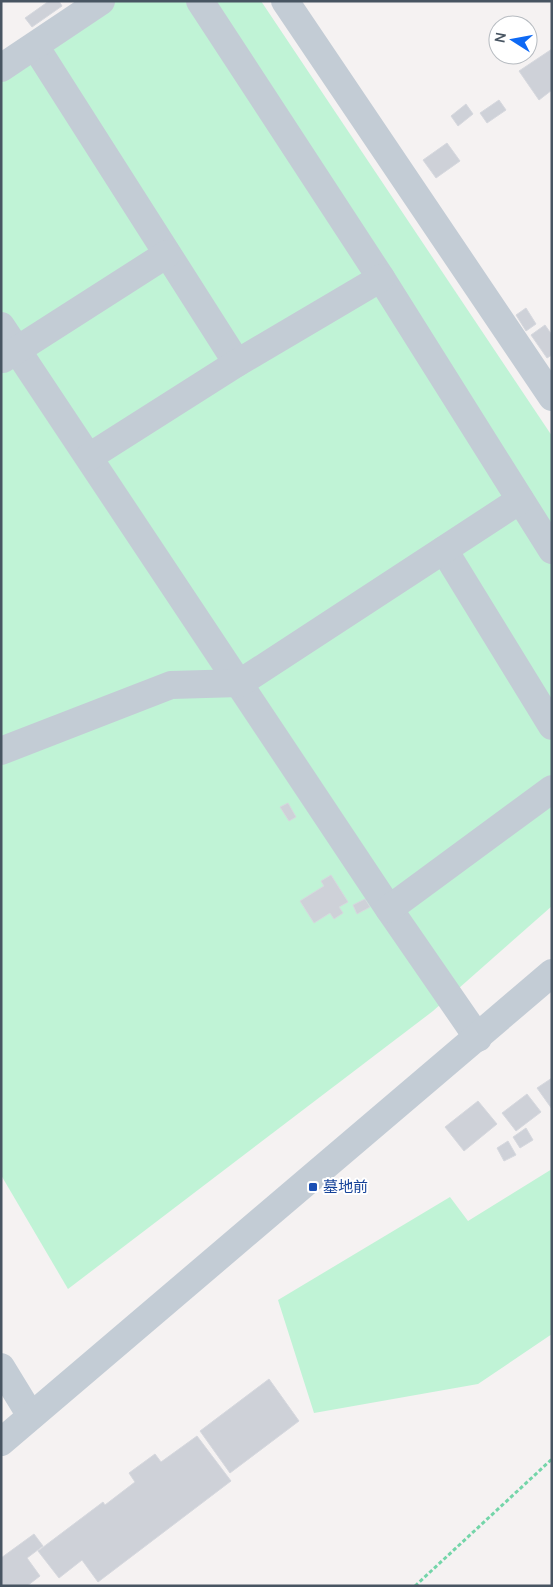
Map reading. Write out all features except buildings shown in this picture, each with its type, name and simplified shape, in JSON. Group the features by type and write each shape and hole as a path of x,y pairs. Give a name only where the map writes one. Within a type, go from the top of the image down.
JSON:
{"street":[{"path":"1,68 101,1"},
{"path":"200,1 381,278 552,550"},
{"path":"285,1 550,393"},
{"path":"34,46 237,363"},
{"path":"9,354 167,254"},
{"path":"89,457 237,363 381,278"},
{"path":"1,326 9,354 89,457 389,909 478,1038"},
{"path":"1,751 171,686 240,683 520,500"},
{"path":"444,550 552,726"},
{"path":"389,909 552,789"},
{"path":"1,1442 478,1038 552,973"},
{"path":"1,1367 31,1416"}],"path":[{"path":"415,1586 552,1459"}],"green space":[{"path":"112,1 261,1 552,436 552,906 433,1011 68,1289 1,1175 1,72"},
{"path":"552,1169 552,1334 478,1384 314,1413 278,1300 450,1197 468,1221"}],"place":[{"name":"墓地前","path":"313,1187"}]}
